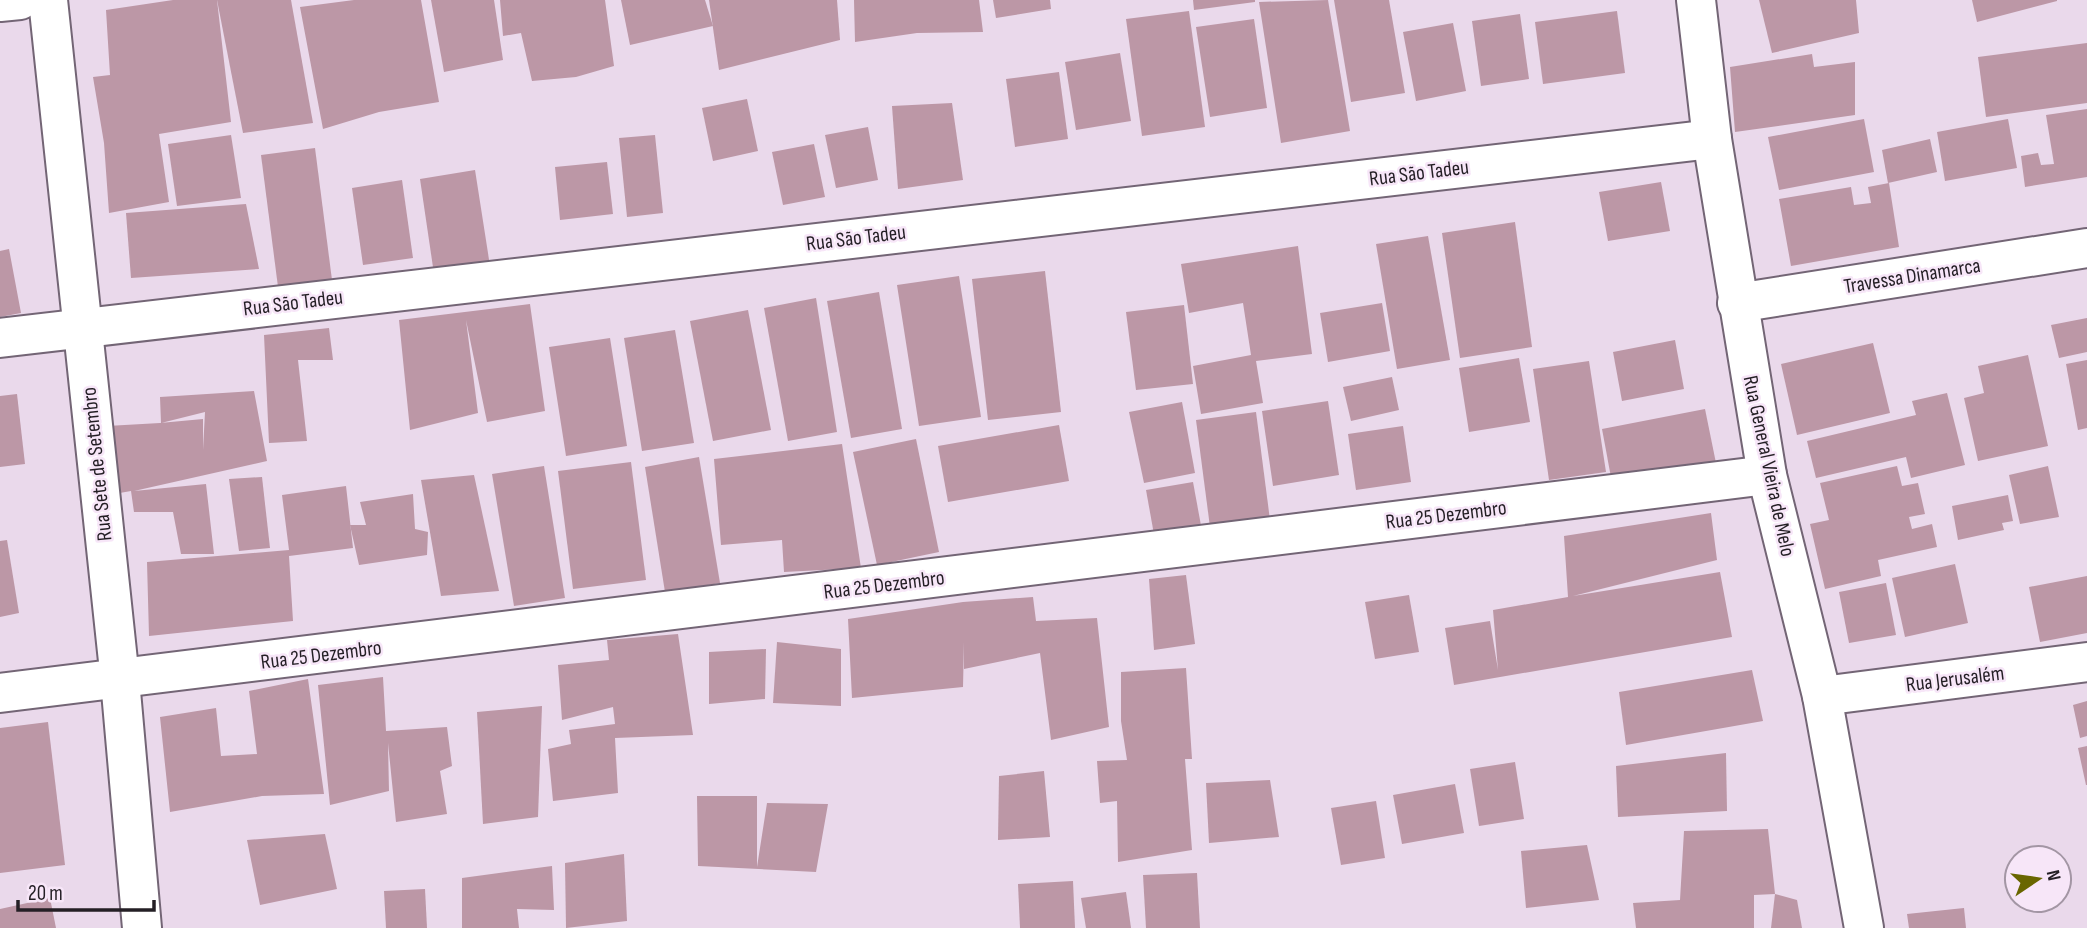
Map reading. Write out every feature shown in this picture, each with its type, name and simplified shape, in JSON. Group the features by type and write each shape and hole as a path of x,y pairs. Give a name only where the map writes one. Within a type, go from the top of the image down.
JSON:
{"street":[{"path":"0,2 20,0"},
{"name":"Rua Sete de Setembro","path":"48,0 120,680 142,928"},
{"name":"Rua General Vieira de Melo","path":"1696,0 1712,139 1767,475 1822,696 1864,928"},
{"name":"Rua São Tadeu","path":"0,338 1712,139"},
{"name":"Travessa Dinamarca","path":"1737,303 2087,248"},
{"name":"Rua 25 Dezembro","path":"0,692 120,680 1767,475"},
{"name":"Rua Jerusalém","path":"1822,696 2087,663"}],"building":[{"path":"173,0 217,0 231,122 159,134 169,202 109,213 104,143 93,77 110,75 106,10"},
{"path":"217,0 291,0 313,123 243,133"},
{"path":"354,0 421,0 439,102 379,112 323,129 300,7"},
{"path":"431,0 494,0 503,60 444,72"},
{"path":"500,0 605,0 614,66 576,77 532,81 521,33 503,36"},
{"path":"621,0 705,0 713,26 630,45"},
{"path":"709,0 837,0 840,40 719,70"},
{"path":"854,0 979,0 983,32 917,33 855,42"},
{"path":"993,0 1050,0 1051,9 996,18"},
{"path":"1193,0 1255,0 1255,2 1194,10"},
{"path":"1328,0 1350,131 1281,143 1259,2"},
{"path":"1334,0 1389,0 1405,93 1351,102"},
{"path":"1759,0 1856,0 1859,33 1772,53"},
{"path":"1972,0 2057,0 2057,1 1977,22"},
{"path":"1189,11 1205,127 1142,136 1126,19"},
{"path":"1617,11 1625,73 1543,84 1535,22"},
{"path":"1520,14 1529,79 1481,86 1472,21"},
{"path":"1254,19 1267,108 1210,117 1196,27"},
{"path":"1453,23 1466,91 1416,101 1403,32"},
{"path":"2087,43 2087,103 1986,117 1978,57"},
{"path":"1120,53 1131,121 1076,130 1065,62"},
{"path":"1812,54 1814,67 1855,62 1855,115 1735,132 1730,67"},
{"path":"1059,72 1068,139 1015,147 1006,79"},
{"path":"747,99 758,151 713,161 702,108"},
{"path":"952,103 963,180 898,189 892,106"},
{"path":"2087,109 2087,177 2025,187 2021,156 2038,153 2041,165 2054,164 2046,115"},
{"path":"1864,119 1874,172 1779,190 1768,137"},
{"path":"2008,119 2017,168 1945,181 1937,132"},
{"path":"868,127 878,180 836,188 825,135"},
{"path":"231,135 241,198 177,206 168,144"},
{"path":"655,135 663,213 627,217 619,138"},
{"path":"1930,139 1937,172 1888,183 1882,150"},
{"path":"814,144 825,197 783,205 772,152"},
{"path":"315,148 332,280 278,287 261,155"},
{"path":"607,162 613,214 560,220 555,167"},
{"path":"475,170 490,266 434,274 420,179"},
{"path":"402,180 413,258 363,265 352,188"},
{"path":"1661,182 1670,231 1608,241 1599,192"},
{"path":"1889,183 1899,247 1791,266 1779,199 1851,187 1854,205 1871,203 1868,187"},
{"path":"246,204 259,269 131,278 126,213"},
{"path":"1515,222 1532,347 1460,358 1442,233"},
{"path":"1428,236 1450,360 1397,369 1376,244"},
{"path":"1298,246 1312,354 1256,361 1263,403 1201,414 1193,366 1251,355 1243,303 1189,313 1181,264"},
{"path":"9,249 21,313 0,317 0,251"},
{"path":"1045,271 1061,412 988,420 972,279"},
{"path":"959,276 981,417 919,426 897,285"},
{"path":"879,292 902,429 851,438 827,301"},
{"path":"816,298 837,432 788,441 764,308"},
{"path":"1382,303 1390,351 1328,362 1320,313"},
{"path":"530,304 545,411 487,422 466,320 478,413 410,430 399,320"},
{"path":"1184,305 1193,384 1136,390 1126,312"},
{"path":"748,310 771,430 713,441 690,321"},
{"path":"2087,318 2087,352 2059,358 2051,325"},
{"path":"329,328 333,360 298,360 307,441 269,443 264,335"},
{"path":"675,330 694,443 642,451 624,338"},
{"path":"610,338 627,446 566,456 549,347"},
{"path":"1675,340 1684,389 1622,401 1613,352"},
{"path":"1873,343 1890,413 1797,435 1781,364"},
{"path":"2028,355 2048,446 1978,461 1964,398 1984,393 1978,366"},
{"path":"1519,358 1530,422 1469,432 1459,368"},
{"path":"2087,360 2087,428 2078,430 2066,364"},
{"path":"1589,361 1606,472 1549,480 1533,369"},
{"path":"1392,377 1399,410 1351,421 1343,387"},
{"path":"254,391 267,461 134,491 206,484 214,554 181,554 173,512 134,512 131,491 114,494 107,426 161,423 160,397","holes":["205,412 203,450 203,419 162,423"]},
{"path":"1947,393 1965,465 1911,478 1906,457 1816,478 1807,441 1916,415 1912,401"},
{"path":"17,394 25,464 0,467 0,396"},
{"path":"1328,401 1339,475 1273,486 1262,411"},
{"path":"1182,402 1195,473 1144,483 1129,412"},
{"path":"1705,409 1717,468 1613,488 1602,429"},
{"path":"1256,412 1270,520 1210,527 1196,420"},
{"path":"1059,425 1069,481 948,502 938,446"},
{"path":"1403,426 1411,482 1356,490 1348,434"},
{"path":"916,439 939,552 877,565 853,452"},
{"path":"842,444 861,568 784,572 782,540 721,545 714,459"},
{"path":"699,457 720,583 665,592 645,467"},
{"path":"631,462 646,580 573,589 558,471"},
{"path":"544,466 565,598 514,606 492,474"},
{"path":"1897,466 1902,486 1918,483 1925,514 1909,517 1912,529 1932,524 1937,547 1878,560 1881,576 1825,589 1810,524 1829,520 1820,483"},
{"path":"2048,466 2059,517 2020,524 2009,475"},
{"path":"474,475 499,591 441,596 421,480"},
{"path":"262,477 270,548 239,551 229,479"},
{"path":"1193,482 1202,531 1155,540 1146,490"},
{"path":"346,486 353,548 289,556 293,621 149,636 147,562 289,550 282,495"},
{"path":"413,494 415,529 428,532 427,555 359,565 350,525 366,525 360,502"},
{"path":"2008,495 2013,521 2002,523 2004,530 1958,540 1952,506"},
{"path":"1711,513 1717,560 1573,596 1720,572 1732,637 1454,685 1445,628 1490,621 1498,670 1493,610 1568,597 1564,536"},
{"path":"7,540 19,613 0,617 0,541"},
{"path":"1955,564 1968,623 1905,637 1892,578"},
{"path":"1186,575 1195,644 1154,650 1149,579"},
{"path":"2087,576 2087,633 2040,642 2029,587"},
{"path":"1886,583 1896,635 1849,643 1839,592"},
{"path":"1409,595 1419,652 1375,659 1365,602"},
{"path":"1033,597 1036,621 1097,618 1109,727 1051,740 1040,653 964,669 964,642 963,687 852,698 848,619 963,602"},
{"path":"678,634 693,735 615,738 618,793 553,801 548,749 571,744 569,730 615,724 613,707 562,720 558,665 609,660 607,640"},
{"path":"777,642 841,649 841,706 773,703"},
{"path":"766,649 765,699 709,704 709,652"},
{"path":"1186,668 1192,759 1185,759 1192,850 1118,862 1117,801 1100,803 1097,761 1127,760 1121,721 1121,672"},
{"path":"1752,670 1763,721 1626,745 1619,692"},
{"path":"383,677 386,731 447,727 452,766 440,771 447,814 396,822 388,743 389,791 330,805 318,685"},
{"path":"308,679 324,794 262,796 170,812 160,717 216,708 221,756 257,754 249,691"},
{"path":"2087,701 2087,736 2080,738 2073,705"},
{"path":"542,706 538,817 483,824 477,712"},
{"path":"48,722 65,865 0,873 0,728"},
{"path":"2087,746 2087,785 2086,785 2078,748"},
{"path":"1726,753 1727,811 1618,817 1616,766"},
{"path":"1515,762 1524,819 1479,826 1470,769"},
{"path":"1044,771 1050,837 998,840 999,776"},
{"path":"1270,780 1279,837 1209,843 1206,783"},
{"path":"1455,784 1464,833 1402,844 1393,795"},
{"path":"697,796 757,796 757,867 767,803 828,804 816,872 698,866"},
{"path":"1376,801 1385,858 1341,865 1331,808"},
{"path":"1768,829 1775,894 1754,895 1754,928 1636,928 1633,903 1680,900 1684,831"},
{"path":"325,834 337,889 260,905 247,840"},
{"path":"1587,845 1599,900 1526,908 1521,851"},
{"path":"624,854 627,921 566,928 565,863"},
{"path":"552,866 554,910 517,909 519,928 462,928 462,878"},
{"path":"1197,873 1200,928 1146,928 1143,875"},
{"path":"1073,881 1075,928 1020,928 1018,884"},
{"path":"425,889 427,928 386,928 384,891"},
{"path":"1126,892 1131,928 1086,928 1081,898"},
{"path":"1775,894 1797,900 1802,928 1771,928"},
{"path":"50,898 56,928 0,928 0,909"},
{"path":"1964,908 1966,928 1909,928 1907,914"}]}
